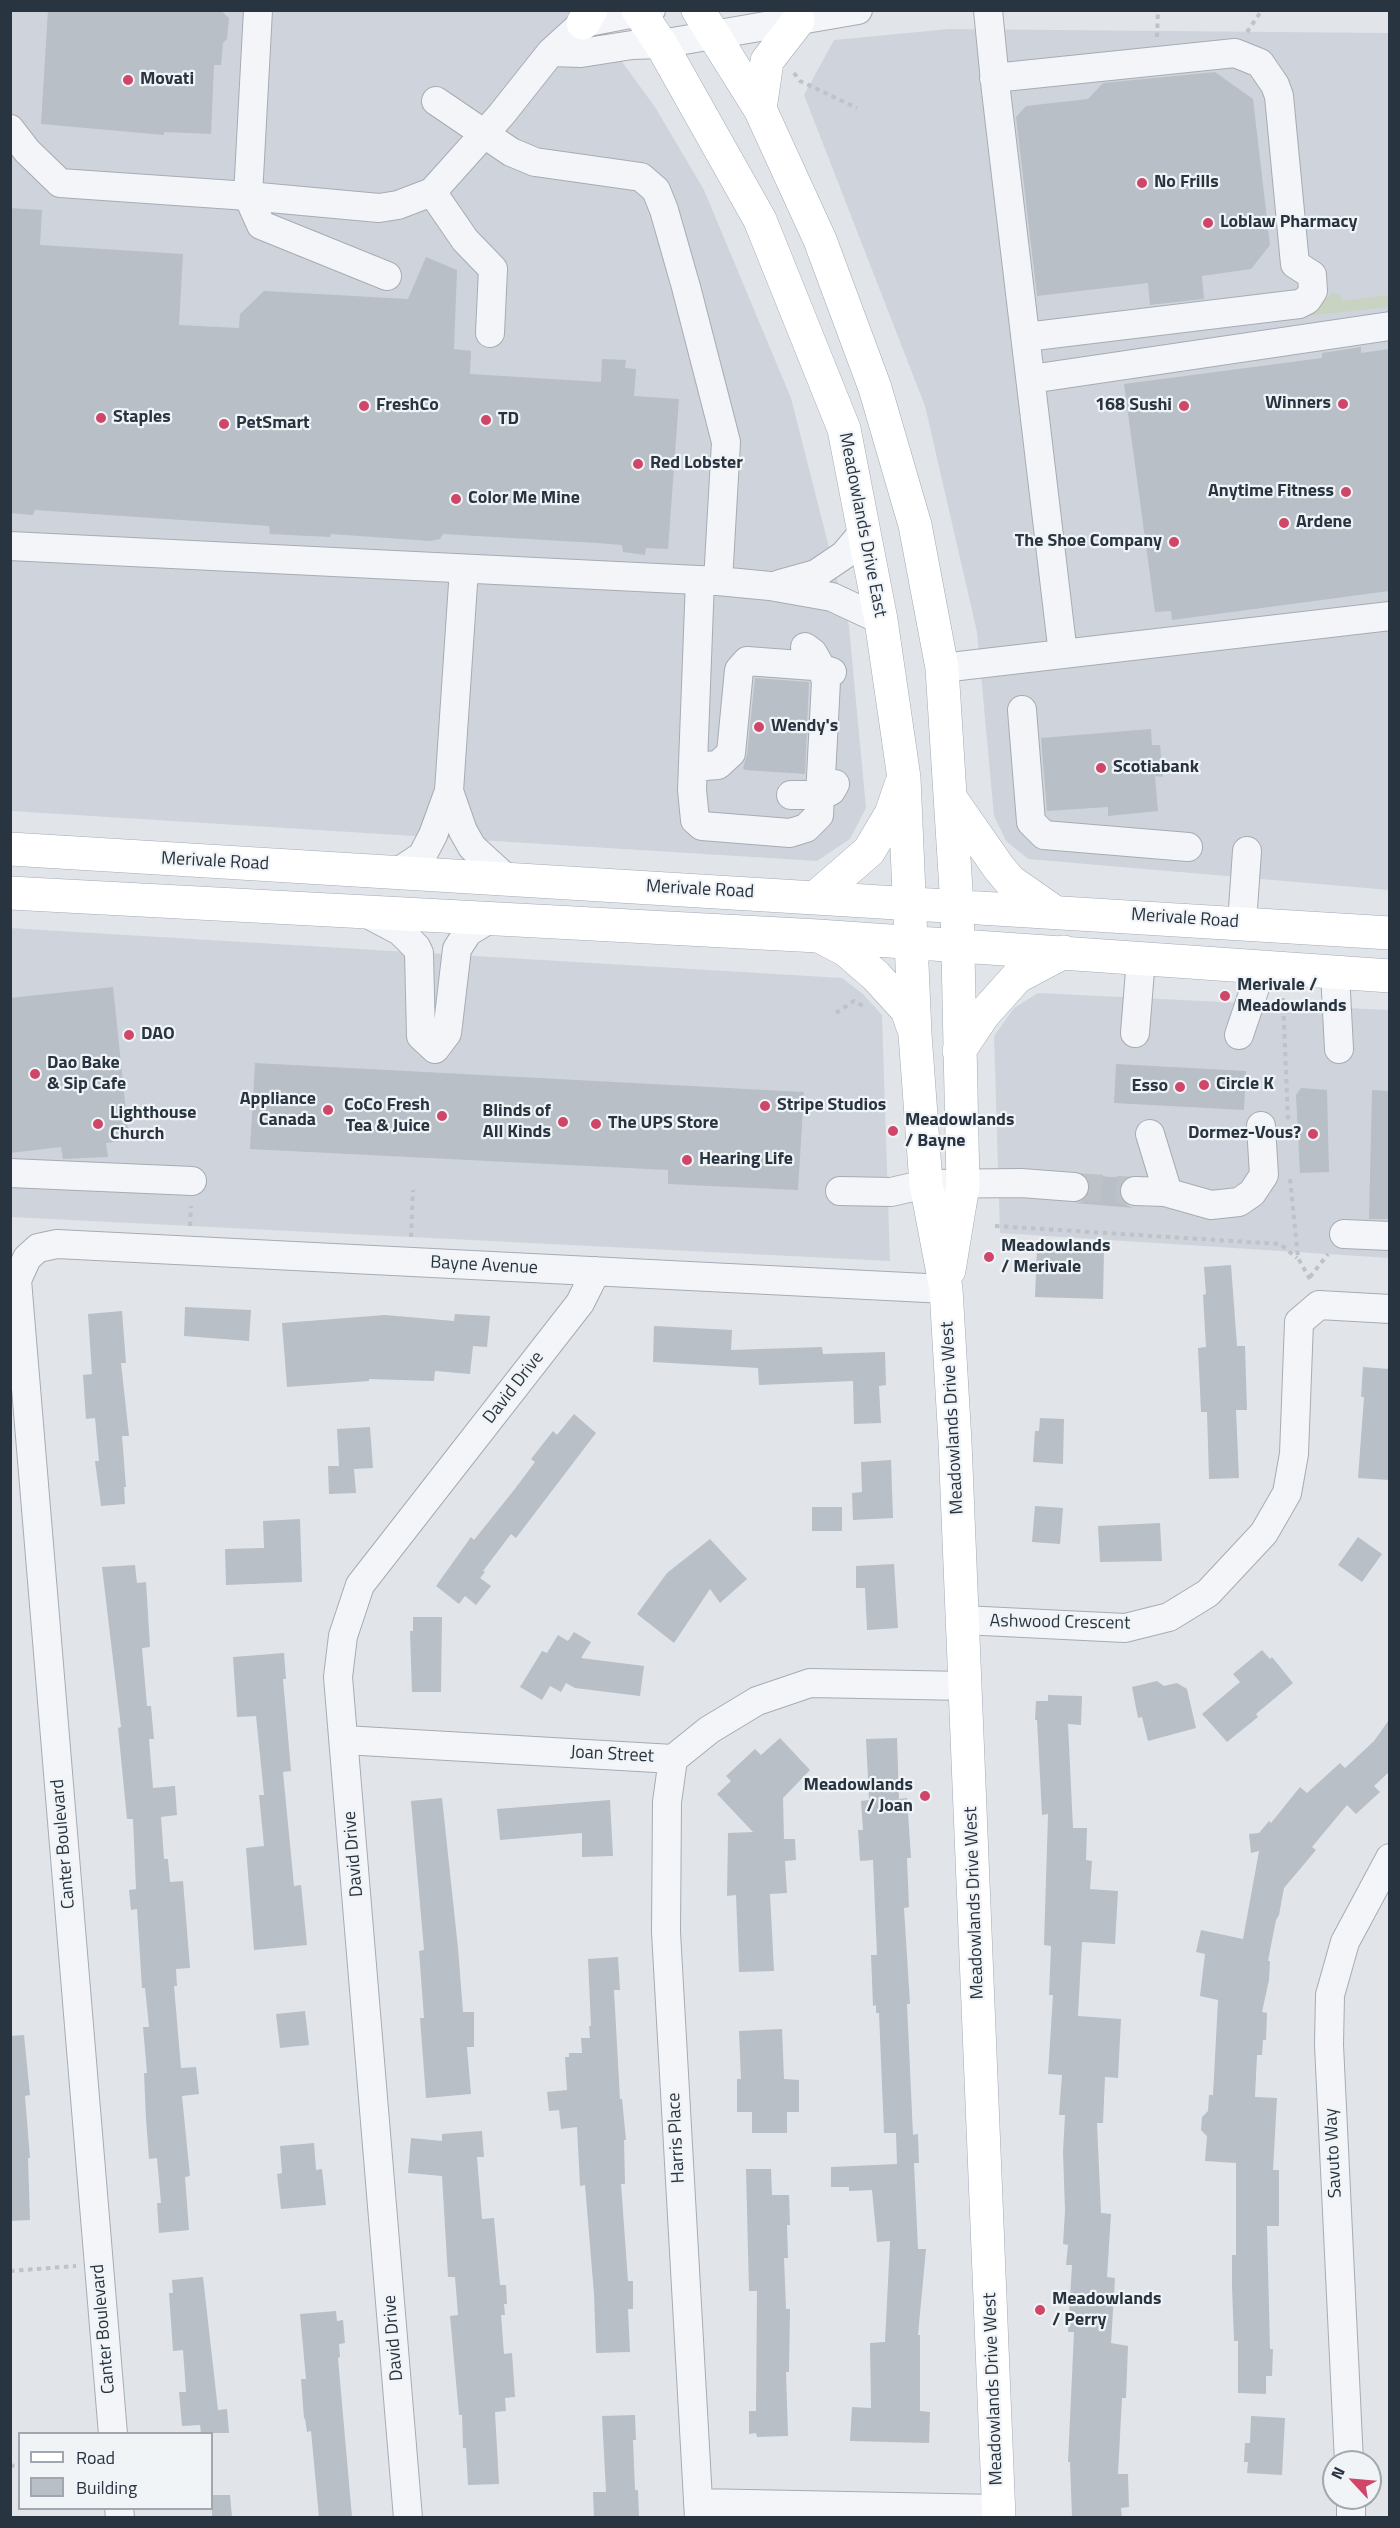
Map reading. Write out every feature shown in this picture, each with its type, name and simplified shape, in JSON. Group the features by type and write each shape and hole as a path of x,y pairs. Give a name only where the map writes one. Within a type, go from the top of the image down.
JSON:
{"main road":[{"name":"Meadowlands Drive East","path":"643,11 760,220 844,429 881,620 904,778 912,942"},
{"path":"760,109 767,61 798,21"},
{"path":"707,23 760,109 820,240 875,388 915,525 942,668 957,906 957,945"},
{"path":"816,897 869,851 891,814 904,778"},
{"path":"951,799 1004,875 1053,911"},
{"name":"Merivale Road","path":"10,849 1389,933"},
{"path":"10,892 818,936 1389,976"},
{"path":"818,936 846,950 876,976 907,1010 915,1034"},
{"name":"Meadowlands Drive West","path":"912,942 915,1034 926,1184 946,1289 966,1686 999,2513"},
{"name":"Meadowlands Drive West","path":"946,1289 963,1185 957,945"},
{"path":"959,1051 983,1016 1017,977 1064,952"}],"street":[{"path":"258,10 248,196 261,225 387,276"},
{"path":"551,52 581,54 632,45 661,44 707,23 798,21 858,10"},
{"path":"988,10 994,78 1063,654"},
{"path":"10,129 27,151 60,183 379,208 414,201 432,192 551,52 587,17 643,11"},
{"path":"994,78 1234,53 1260,63 1275,85 1279,96 1295,264 1312,275 1313,291 1307,300 1299,304 1026,337"},
{"path":"436,101 511,152 535,162 641,177 656,190 664,210 726,442 709,581 692,778 695,819 702,826 790,833 806,828 815,821 819,815 822,795 826,681 814,658 814,666 747,661 739,670 731,753 718,765 692,778"},
{"path":"432,192 465,240 493,269 490,333"},
{"path":"1030,378 1389,326"},
{"path":"770,586 816,574 844,555 865,530"},
{"path":"10,546 770,586 832,597 881,620"},
{"path":"398,872 422,856 433,835 449,791 464,569"},
{"path":"942,668 1389,616"},
{"path":"1022,710 1031,822 1044,835 1188,846"},
{"path":"449,791 463,831 472,847 507,879"},
{"path":"791,795 822,795"},
{"path":"1242,923 1247,851"},
{"path":"363,911 400,931 416,947 419,953 421,1036 435,1049 447,1033 457,949 468,932 491,918"},
{"path":"1135,1033 1141,958"},
{"path":"1239,1035 1262,967"},
{"path":"1335,973 1339,1048"},
{"path":"1136,1191 1168,1193 1212,1205 1239,1202 1252,1194 1264,1175 1275,1127"},
{"path":"1150,1134 1168,1193"},
{"path":"10,1173 192,1181"},
{"path":"840,1191 891,1192 926,1184 1021,1184 1074,1187"},
{"path":"1344,1234 1389,1236"},
{"name":"Bayne Avenue","path":"27,1258 38,1248 57,1244 946,1289"},
{"name":"Canter Boulevard","path":"27,1258 17,1280 113,2432"},
{"name":"David Drive","path":"408,2517 338,1677 343,1636 360,1585 580,1302 596,1271"},
{"path":"1309,1313 1389,1309"},
{"name":"Ashwood Crescent","path":"963,1620 1125,1628 1169,1617 1208,1593 1264,1533 1287,1493 1294,1454 1309,1313"},
{"name":"Joan Street","path":"344,1740 673,1759 709,1730 758,1701 810,1683 966,1686"},
{"name":"Harris Place","path":"673,1759 667,1802 666,1932 698,2510"},
{"name":"Savuto Way","path":"1348,2450 1329,2057 1330,1995 1345,1942 1389,1858"},
{"path":"698,2510 999,2513"}],"path":[{"path":"1157,43 1158,10"},
{"path":"1241,40 1262,10"},
{"path":"790,68 800,81 857,108"},
{"path":"1275,1127 1283,998"},
{"path":"1290,1176 1298,1258"},
{"path":"189,1250 192,1181"},
{"path":"410,1262 413,1190"},
{"path":"995,1226 1280,1244 1298,1258 1310,1277 1309,1313"},
{"path":"10,2271 98,2264"}],"shaded area":[{"path":"10,11 585,11 655,107 704,190 791,398 849,626 866,808 850,839 817,861 11,811"},
{"path":"949,29 1389,33 1389,890 1028,859 1006,841 994,816 977,632 925,406 804,95 834,40"},
{"path":"10,928 842,978 863,994 882,1015 890,1261 11,1217"},
{"path":"1038,993 1389,1010 1389,1258 1000,1233 994,1036 1014,1008"}],"green space":[{"path":"1332,293 1339,294 1342,301 1389,295 1389,307 1307,316"}],"building":[{"name":"Movati","path":"48,10 220,10 229,18 221,65 214,65 211,134 164,132 164,135 41,124"},
{"name":"No Frills","path":"1215,72 1253,99 1270,245 1251,269 1202,276 1204,299 1150,305 1148,283 1037,296 1016,117 1026,106 1088,99 1103,83"},
{"path":"10,208 42,210 40,245 183,254 179,325 239,328 240,314 264,291 408,299 426,257 457,270 454,349 471,351 470,374 601,382 602,359 626,360 625,368 636,369 634,396 679,399 668,549 646,548 645,555 623,552 622,545 597,543 443,534 440,539 430,541 331,534 330,537 270,534 269,526 35,510 33,515 10,513"},
{"path":"1361,347 1361,353 1389,349 1389,591 1172,620 1171,611 1155,612 1124,384 1322,358 1322,353"},
{"path":"755,678 809,682 805,774 743,768 747,755"},
{"name":"Scotiabank","path":"1151,729 1152,745 1160,745 1163,777 1155,776 1158,811 1108,816 1108,807 1047,811 1041,738"},
{"path":"113,987 129,1140 106,1143 108,1157 63,1159 61,1147 10,1153 10,998"},
{"path":"255,1063 804,1092 798,1190 668,1184 668,1170 250,1149"},
{"name":"Esso","path":"1116,1064 1246,1071 1244,1110 1114,1103"},
{"name":"Dormez-Vous?","path":"1301,1088 1327,1090 1329,1172 1300,1173 1296,1095"},
{"path":"1372,1090 1389,1091 1389,1219 1369,1219"},
{"path":"1085,1175 1125,1178 1119,1190 1120,1198 1126,1205 1134,1208 1074,1203 1082,1202 1088,1196 1090,1188"},
{"path":"1037,1249 1104,1251 1103,1299 1035,1297"},
{"path":"1231,1265 1237,1346 1245,1346 1247,1410 1236,1410 1239,1478 1209,1479 1207,1412 1201,1412 1198,1348 1206,1347 1204,1267"},
{"path":"185,1307 251,1310 249,1341 184,1336"},
{"path":"122,1311 126,1363 121,1363 129,1436 122,1436 125,1504 101,1506 95,1461 99,1461 95,1418 86,1419 83,1375 92,1374 88,1314"},
{"path":"455,1314 490,1316 487,1347 473,1346 470,1374 435,1371 434,1381 369,1379 369,1381 287,1387 282,1323 385,1315 454,1321"},
{"path":"654,1326 732,1330 731,1350 822,1347 823,1354 885,1352 886,1385 879,1386 881,1423 854,1424 853,1381 759,1385 758,1368 653,1362"},
{"path":"1363,1367 1389,1369 1389,1480 1358,1478 1364,1397 1361,1397"},
{"path":"574,1414 596,1433 516,1538 511,1534 483,1571 485,1572 480,1578 491,1586 476,1605 465,1596 459,1604 436,1586 471,1537 474,1540 514,1490 535,1462 531,1459 553,1431 557,1435"},
{"path":"1040,1418 1064,1419 1063,1464 1033,1462 1035,1431 1039,1431"},
{"path":"370,1427 373,1468 354,1469 356,1493 329,1494 328,1466 339,1466 337,1429"},
{"path":"891,1460 893,1518 853,1520 852,1493 862,1492 861,1462"},
{"path":"1035,1506 1063,1508 1060,1544 1032,1542"},
{"path":"812,1507 842,1507 842,1531 812,1531"},
{"path":"300,1519 302,1582 226,1585 225,1549 264,1548 263,1521"},
{"path":"1160,1523 1162,1561 1100,1562 1098,1526"},
{"path":"1358,1537 1382,1554 1362,1582 1338,1565"},
{"path":"710,1539 747,1579 720,1603 710,1589 674,1643 637,1614 667,1573"},
{"path":"894,1564 898,1628 867,1630 865,1588 856,1588 856,1566"},
{"path":"135,1565 137,1583 146,1582 150,1647 142,1648 147,1706 151,1706 154,1739 149,1739 153,1788 175,1786 177,1815 161,1817 164,1859 168,1859 170,1882 183,1881 190,1968 176,1969 177,1986 174,1986 181,2068 196,2067 199,2094 182,2096 190,2176 185,2177 189,2230 159,2233 157,2203 161,2203 157,2158 149,2159 146,2119 144,2073 147,2073 143,2027 149,2027 145,1988 142,1988 137,1909 131,1910 129,1890 136,1889 133,1819 127,1819 118,1728 121,1727 102,1567"},
{"path":"413,1617 442,1617 441,1692 412,1692 410,1631 413,1631"},
{"path":"574,1632 591,1642 581,1658 644,1666 640,1696 575,1688 566,1683 561,1692 550,1686 542,1700 520,1687 542,1651 547,1653 558,1635 568,1641"},
{"path":"1262,1650 1270,1659 1272,1657 1293,1683 1256,1714 1258,1717 1227,1742 1202,1714 1240,1682 1233,1674"},
{"path":"284,1653 286,1679 283,1679 291,1771 283,1772 294,1886 301,1885 307,1945 254,1950 246,1848 264,1846 259,1795 264,1795 256,1716 237,1717 233,1657"},
{"path":"1157,1681 1164,1686 1177,1683 1187,1689 1196,1728 1148,1741 1142,1717 1138,1718 1132,1687"},
{"path":"1048,1695 1082,1696 1081,1725 1068,1724 1073,1828 1087,1828 1086,1860 1092,1861 1090,1889 1118,1891 1115,1944 1082,1942 1078,2016 1121,2019 1118,2078 1105,2077 1103,2123 1097,2123 1101,2213 1111,2214 1107,2277 1115,2278 1111,2343 1128,2346 1126,2398 1122,2398 1118,2474 1128,2474 1129,2507 1121,2508 1122,2517 1072,2517 1070,2462 1068,2462 1074,2332 1068,2332 1072,2265 1066,2265 1068,2245 1063,2244 1065,2115 1059,2115 1062,2075 1048,2074 1053,1995 1049,1995 1051,1946 1044,1945 1048,1814 1042,1815 1037,1720 1035,1720 1036,1701 1048,1701"},
{"path":"1389,1720 1389,1772 1374,1786 1380,1792 1356,1814 1347,1805 1312,1847 1316,1850 1284,1888 1276,1920 1268,1961 1270,1961 1269,1980 1262,2012 1267,2013 1266,2040 1263,2040 1262,2055 1257,2055 1255,2097 1277,2098 1273,2170 1279,2170 1279,2226 1267,2226 1270,2349 1273,2349 1272,2376 1266,2376 1266,2394 1238,2393 1238,2341 1234,2341 1232,2286 1232,2255 1236,2255 1236,2163 1205,2161 1207,2136 1201,2130 1202,2117 1208,2111 1209,2095 1213,2095 1218,2000 1200,1996 1205,1954 1196,1952 1201,1930 1243,1939 1259,1851 1251,1853 1249,1834 1259,1833 1269,1821 1271,1823 1300,1787 1307,1793 1340,1763 1345,1768 1374,1741"},
{"path":"780,1738 810,1770 783,1798 784,1839 795,1839 796,1860 785,1861 787,1893 770,1894 774,1971 739,1972 736,1895 727,1896 728,1833 753,1832 717,1794 731,1781 726,1776 755,1749 761,1755"},
{"path":"897,1738 899,1799 907,1798 911,1858 907,1858 909,1907 904,1908 910,2004 907,2004 913,2135 918,2134 919,2163 914,2163 918,2249 926,2249 918,2335 920,2335 920,2411 930,2412 929,2443 850,2441 852,2407 871,2408 870,2343 885,2342 890,2241 877,2242 872,2190 849,2191 849,2187 831,2187 831,2167 897,2164 896,2133 884,2133 879,2013 876,2013 876,2005 873,2006 871,1955 877,1955 873,1860 860,1861 858,1830 863,1830 861,1801 869,1800 866,1739"},
{"path":"442,1798 463,2012 474,2012 474,2047 467,2047 471,2094 426,2098 420,2018 424,2018 419,1951 424,1950 411,1801"},
{"path":"610,1800 613,1856 582,1857 582,1833 500,1840 497,1809"},
{"path":"618,1957 620,1990 614,1990 620,2099 622,2099 626,2140 624,2140 625,2184 621,2184 628,2281 633,2281 633,2309 628,2309 630,2352 596,2353 594,2294 585,2185 580,2186 577,2127 561,2129 559,2110 549,2111 547,2092 567,2090 565,2057 569,2057 569,2053 582,2053 581,2038 590,2038 588,1959"},
{"path":"305,2011 309,2045 280,2048 276,2014"},
{"path":"782,2029 784,2079 799,2080 799,2112 787,2112 787,2133 752,2133 752,2112 737,2112 737,2079 741,2079 739,2031"},
{"path":"24,2035 30,2095 25,2096 30,2158 28,2158 30,2220 10,2221 10,2036"},
{"path":"482,2131 484,2157 477,2157 482,2219 494,2218 500,2285 506,2285 507,2304 504,2304 505,2315 501,2315 504,2354 512,2353 515,2397 505,2398 506,2411 495,2412 499,2484 468,2485 466,2448 463,2448 462,2415 459,2415 450,2316 458,2315 455,2277 448,2277 442,2176 408,2173 411,2138 442,2141 442,2134"},
{"path":"314,2143 316,2170 322,2169 326,2205 281,2209 277,2174 282,2173 280,2146"},
{"path":"746,2169 771,2169 772,2195 789,2195 788,2258 784,2258 786,2309 790,2309 789,2372 786,2372 788,2436 757,2437 756,2433 749,2434 749,2411 756,2411 757,2291 749,2291"},
{"path":"203,2277 218,2410 227,2409 229,2433 201,2432 200,2425 182,2426 179,2392 186,2392 183,2350 173,2351 169,2293 173,2293 172,2280"},
{"path":"336,2311 337,2321 343,2320 345,2343 339,2344 340,2357 338,2358 352,2517 319,2517 311,2431 307,2432 304,2419 301,2379 306,2379 300,2314"},
{"path":"635,2415 636,2440 633,2440 635,2490 638,2490 639,2517 594,2517 593,2492 606,2492 602,2416"},
{"path":"1251,2416 1285,2418 1282,2475 1247,2473 1248,2462 1244,2462 1245,2443 1250,2443"},
{"path":"213,2495 230,2495 232,2517 212,2517"}],"tunnel":[{"path":"1074,1187 1135,1191"}],"place":[{"name":"Movati","path":"128,80"},
{"name":"No Frills","path":"1142,183"},
{"name":"Loblaw Pharmacy","path":"1208,223"},
{"name":"Winners","path":"1343,404"},
{"name":"FreshCo","path":"364,406"},
{"name":"168 Sushi","path":"1184,406"},
{"name":"Staples","path":"101,418"},
{"name":"TD","path":"486,420"},
{"name":"PetSmart","path":"224,424"},
{"name":"Red Lobster","path":"638,464"},
{"name":"Anytime Fitness","path":"1346,492"},
{"name":"Color Me Mine","path":"456,499"},
{"name":"Ardene","path":"1284,523"},
{"name":"The Shoe Company","path":"1174,542"},
{"name":"Wendy's","path":"759,727"},
{"name":"Scotiabank","path":"1101,768"},
{"name":"Merivale / Meadowlands","path":"1225,996"},
{"name":"DAO","path":"129,1035"},
{"name":"Dao Bake & Sip Cafe","path":"35,1074"},
{"name":"Circle K","path":"1204,1085"},
{"name":"Esso","path":"1180,1087"},
{"name":"Stripe Studios","path":"765,1106"},
{"name":"Appliance Canada","path":"328,1110"},
{"name":"CoCo Fresh Tea & Juice","path":"442,1116"},
{"name":"Blinds of All Kinds","path":"563,1122"},
{"name":"Lighthouse Church","path":"98,1124"},
{"name":"The UPS Store","path":"596,1124"},
{"name":"Meadowlands / Bayne","path":"893,1131"},
{"name":"Dormez-Vous?","path":"1313,1134"},
{"name":"Hearing Life","path":"687,1160"},
{"name":"Meadowlands / Merivale","path":"989,1257"},
{"name":"Meadowlands / Joan","path":"925,1796"},
{"name":"Meadowlands / Perry","path":"1040,2310"}]}
